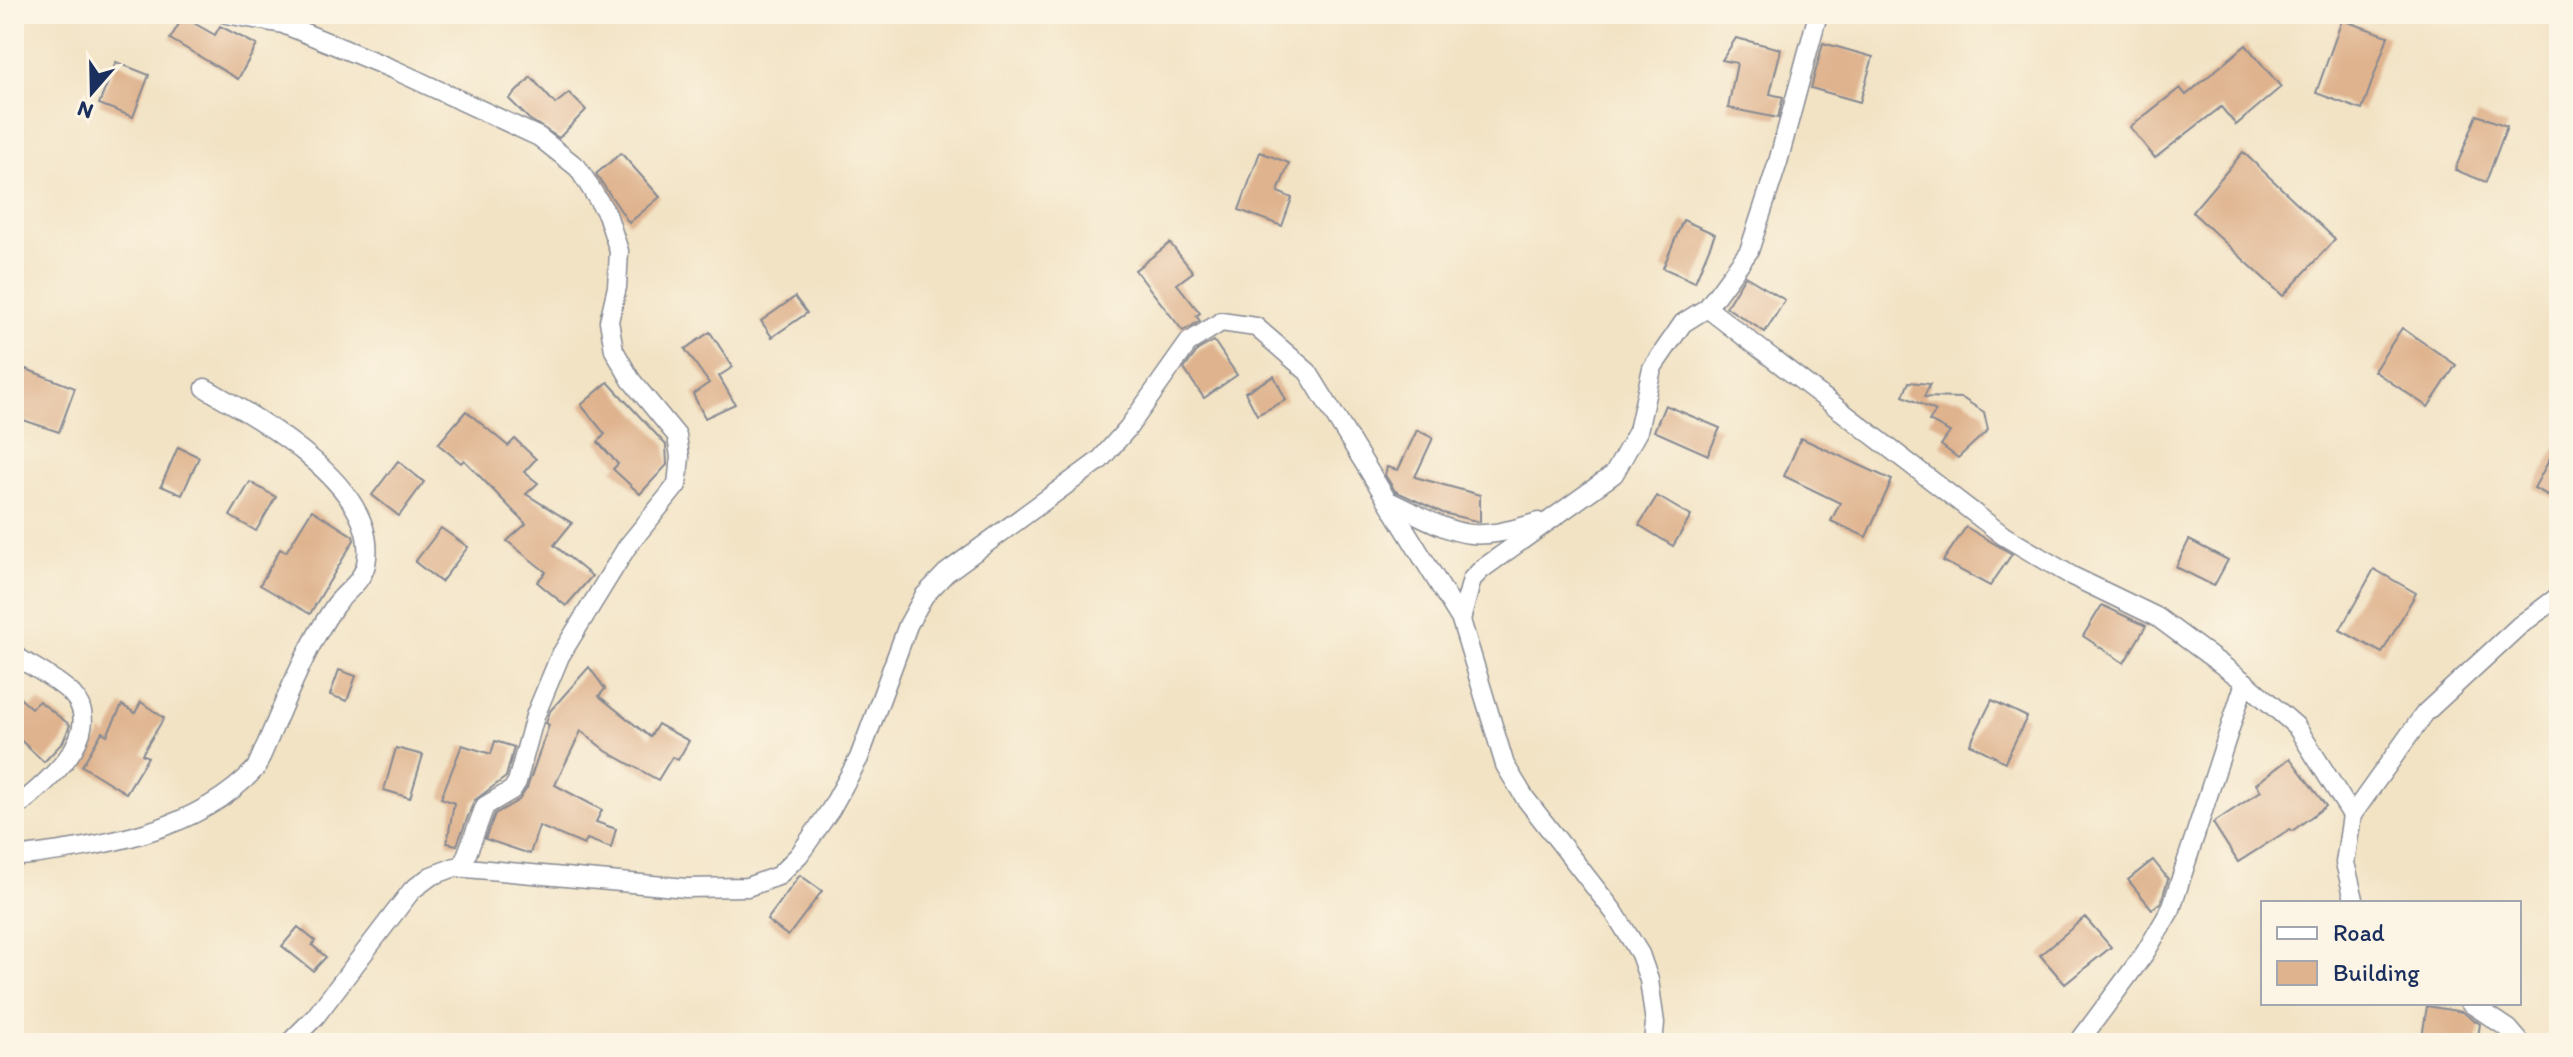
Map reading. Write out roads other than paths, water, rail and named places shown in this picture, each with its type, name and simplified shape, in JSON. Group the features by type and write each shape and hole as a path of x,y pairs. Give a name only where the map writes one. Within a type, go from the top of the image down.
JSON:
{"street":[{"path":"226,14 283,24 395,70 539,137 578,168 607,214 619,251 617,287 609,321 614,350 631,380 677,436 680,457 677,485 627,547 560,656 535,716 517,782 512,790 485,806 462,867"},
{"path":"1461,620 1472,579 1614,474 1638,431 1652,368 1683,323 1707,308 1749,251 1778,162 1818,14"},
{"path":"1707,308 2004,536 2072,576 2157,617 2245,682 2296,726 2352,815"},
{"path":"289,1043 315,1017 412,890 431,876 462,867 686,888 747,887 778,876 799,855 831,809 859,758 908,625 924,596 946,573 1100,460 1189,342 1221,322 1256,327 1308,372 1391,502 1461,620 1505,765 1525,798 1614,912 1640,954 1649,980 1655,1023 1653,1043"},
{"path":"14,857 92,847 193,815 242,783 256,768 321,625 339,599 360,580 367,554 362,523 327,473 253,416 205,388"},
{"path":"1391,502 1452,531 1484,537 1556,516"},
{"path":"2354,901 2345,863 2352,815 2425,713 2519,626 2559,596"},
{"path":"14,655 71,694 82,710 81,731 72,755 14,809"},
{"path":"2078,1043 2145,953 2171,909 2245,682"},
{"path":"2473,1005 2509,1029 2521,1043"}]}
